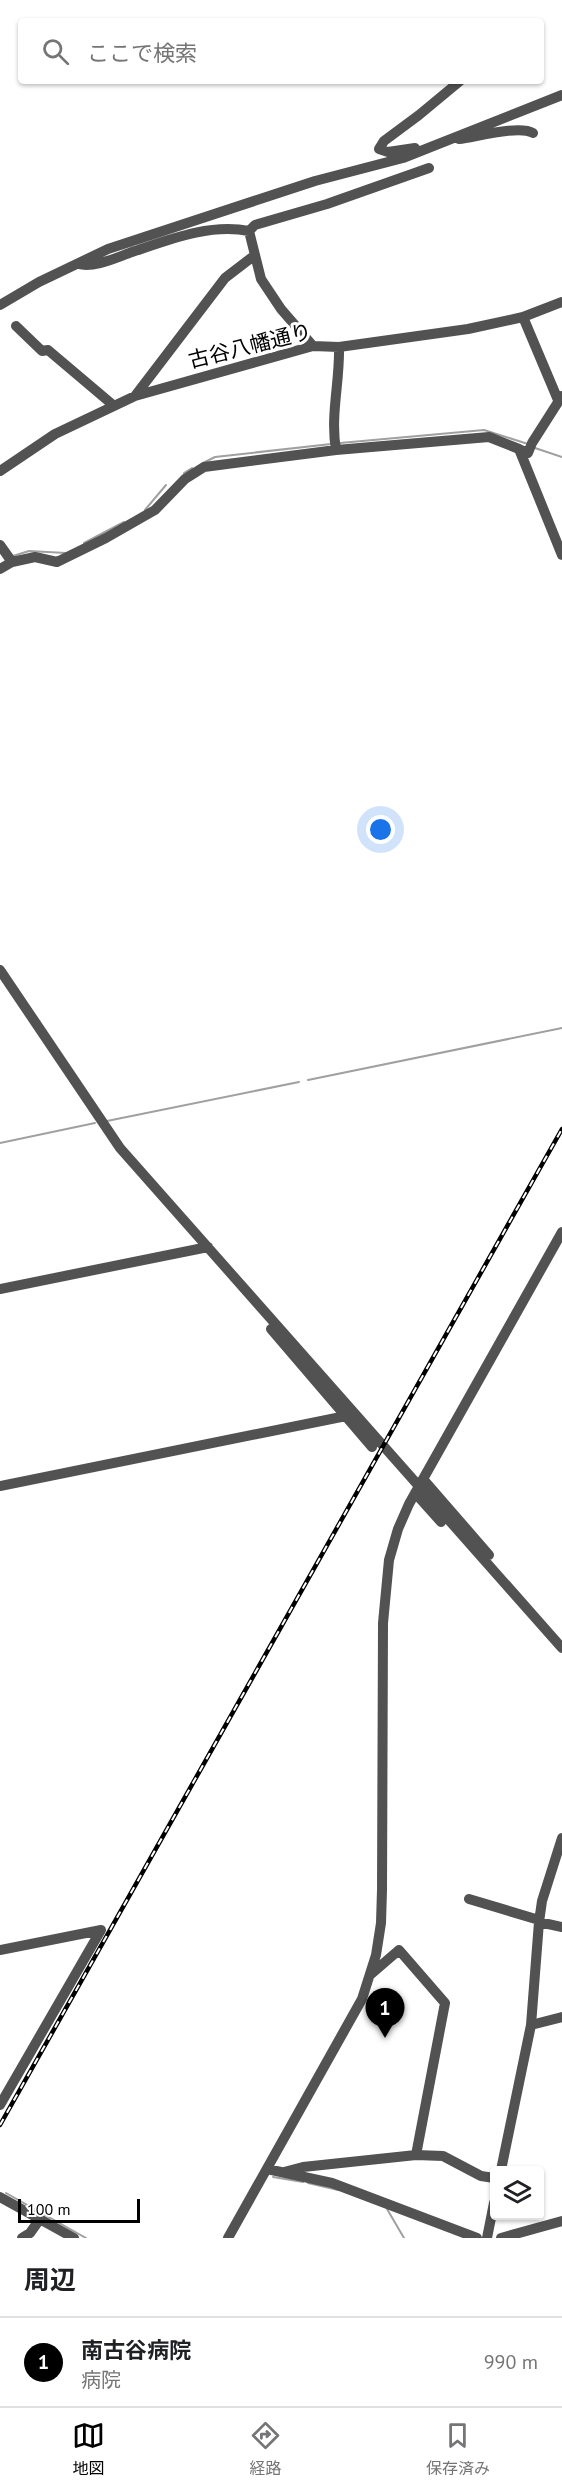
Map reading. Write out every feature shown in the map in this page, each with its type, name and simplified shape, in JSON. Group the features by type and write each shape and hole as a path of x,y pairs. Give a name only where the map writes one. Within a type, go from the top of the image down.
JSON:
{"street":[{"path":"430,147 388,152 379,149 384,141 456,84"},
{"path":"0,305 75,264 108,249 315,181 361,167 381,165 562,95"},
{"path":"454,136 457,139 514,131 530,130 533,133"},
{"path":"75,264 85,266 108,261 181,236 202,232 222,229 249,231 255,225 327,204 429,168"},
{"path":"249,231 261,279 281,309 313,346"},
{"path":"135,396 225,278 255,255"},
{"name":"古谷八幡通り","path":"0,471 28,449 55,434 135,396 313,346 339,346 468,328 523,317 562,302"},
{"path":"0,569 12,562 35,557 57,562 106,538 155,510 185,480 204,467 336,450 489,437 528,453 560,398 523,317"},
{"path":"16,326 42,351 48,350 113,405"},
{"path":"336,450 333,434 339,346"},
{"path":"519,449 562,555"},
{"path":"0,545 12,562"},
{"path":"0,970 114,1140 560,1646"},
{"path":"228,2238 362,1999 370,1975 381,1923 383,1623 388,1571 398,1529 415,1493 562,1232"},
{"path":"0,1289 208,1247"},
{"path":"259,1305 261,1317 372,1447"},
{"path":"259,1305 271,1308 380,1432"},
{"path":"0,1486 346,1416"},
{"path":"423,1479 557,1632 560,1646"},
{"path":"415,1493 547,1641 560,1646"},
{"path":"502,2166 531,2025 539,1921 546,1884 562,1838"},
{"path":"469,1899 562,1927"},
{"path":"0,1950 101,1930 0,2104"},
{"path":"370,1975 399,1950 445,2003 416,2155"},
{"path":"531,2025 562,2017"},
{"path":"281,2173 303,2167 416,2155 443,2156 481,2176 490,2177"},
{"path":"267,2169 332,2183 477,2238"},
{"path":"0,2197 74,2238"},
{"path":"22,2238 30,2234 39,2219"},
{"path":"488,2238 492,2220"},
{"path":"501,2238 562,2221"}],"waterway":[{"path":"340,443 484,430 528,444"},
{"path":"203,463 215,457 331,444"},
{"path":"535,448 562,457"},
{"path":"184,473 192,468"},
{"path":"145,510 166,485"},
{"path":"84,543 124,522"},
{"path":"13,556 29,551 66,553"},
{"path":"308,1080 562,1028"},
{"path":"107,1121 299,1082"},
{"path":"0,1143 95,1123"},
{"path":"273,2177 303,2182"},
{"path":"308,2183 338,2190"},
{"path":"6,2193 86,2238"},
{"path":"387,2209 404,2238"}],"railway":[{"path":"0,2125 562,1129"}],"place":[{"name":"南古谷病院","path":"385,2038"}]}
